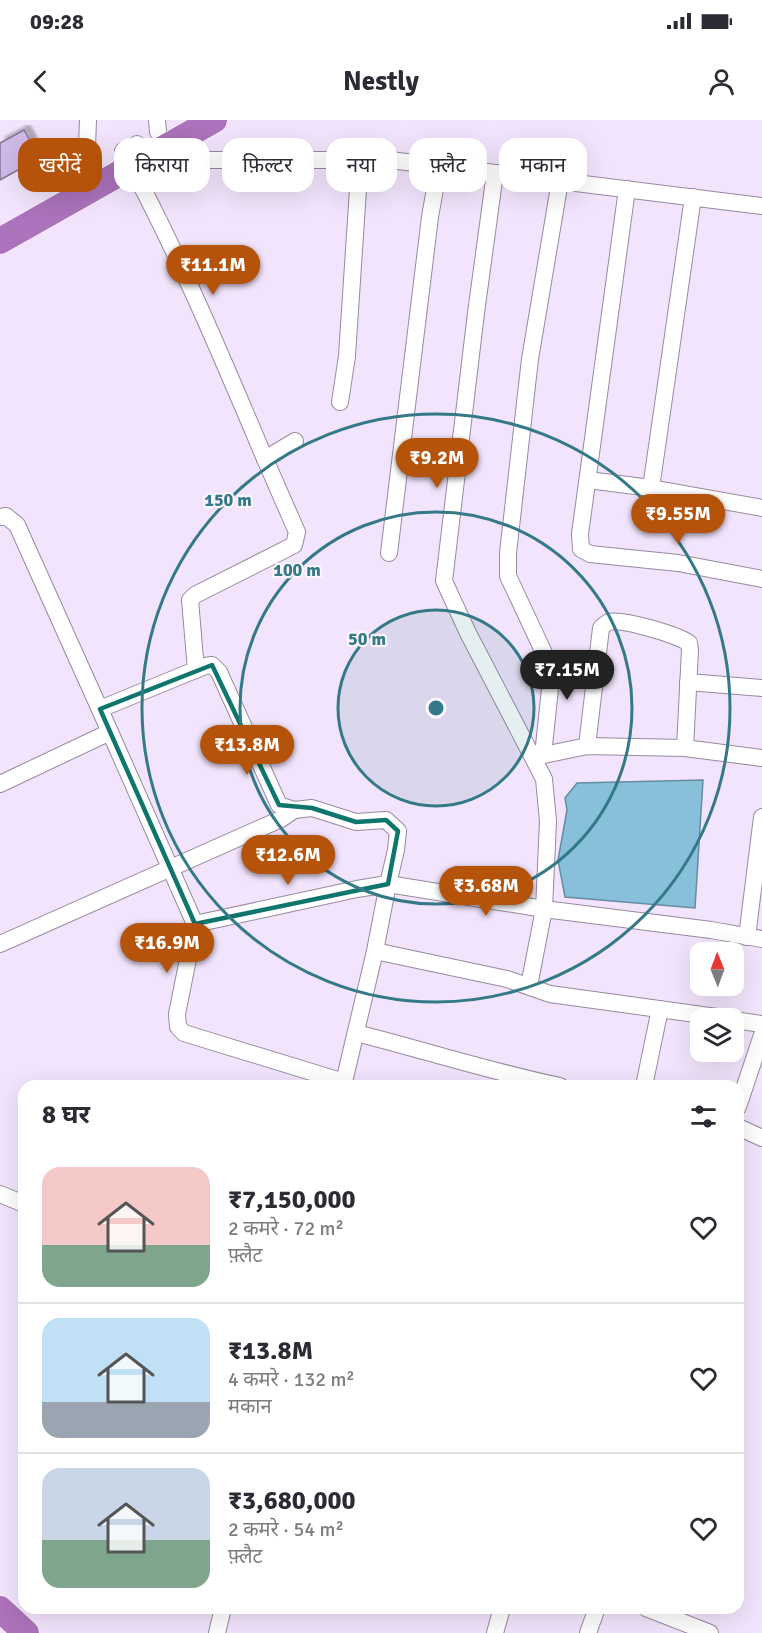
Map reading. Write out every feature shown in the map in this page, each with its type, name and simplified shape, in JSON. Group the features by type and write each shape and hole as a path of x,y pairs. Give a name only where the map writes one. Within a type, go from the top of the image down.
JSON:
{"highway":[{"path":"160,138 214,120"},
{"path":"0,241 114,165"},
{"path":"0,221 52,192"},
{"path":"0,1609 26,1633"}],"street":[{"path":"87,138 88,120"},
{"path":"210,161 326,159"},
{"path":"487,172 499,173"},
{"path":"495,173 444,581 468,633 538,756 544,779 548,821 544,909 529,986"},
{"path":"587,184 762,206"},
{"path":"627,189 588,480 581,549 590,554 678,563 762,579"},
{"path":"146,192 220,352 297,532 294,545 195,595 190,600 196,670"},
{"path":"340,402 347,356 358,192"},
{"path":"389,554 434,192"},
{"path":"538,756 552,669 508,576 508,553 530,359 558,192"},
{"path":"651,488 693,197"},
{"path":"265,459 295,441"},
{"path":"588,480 651,488 762,508"},
{"path":"0,517 6,516 17,525 195,924 177,1014 178,1027 184,1033 331,1080"},
{"path":"587,746 601,628 607,622 617,621 648,628 689,643 685,748"},
{"path":"100,709 212,665 219,672 279,805 294,810 312,808 356,822 386,820 398,831 375,951 345,1080"},
{"path":"688,682 762,688"},
{"path":"0,784 111,732"},
{"path":"538,756 587,746 685,748 762,758"},
{"path":"0,944 281,819 294,810"},
{"path":"195,924 388,884 544,909 711,930 755,938 762,817"},
{"path":"375,951 507,979 550,994 690,1013"},
{"path":"645,1080 660,1009"},
{"path":"744,1021 762,1024"},
{"path":"356,1032 436,1053 505,1075 530,1080"},
{"path":"744,1089 762,1035"},
{"path":"744,1130 762,1138"},
{"path":"0,1194 18,1202"},
{"path":"217,1633 222,1614"},
{"path":"495,1633 500,1614"},
{"path":"588,1633 595,1614"},
{"path":"661,1614 710,1633"}],"highlighted area":[{"path":"212,665 279,805 312,808 356,822 386,820 398,831 388,884 195,924 100,709"}],"water":[{"path":"703,780 695,908 565,897 558,860 567,810 565,798 577,783"}],"building":[{"path":"24,130 29,138 18,138 18,170 0,180 0,143"}]}
